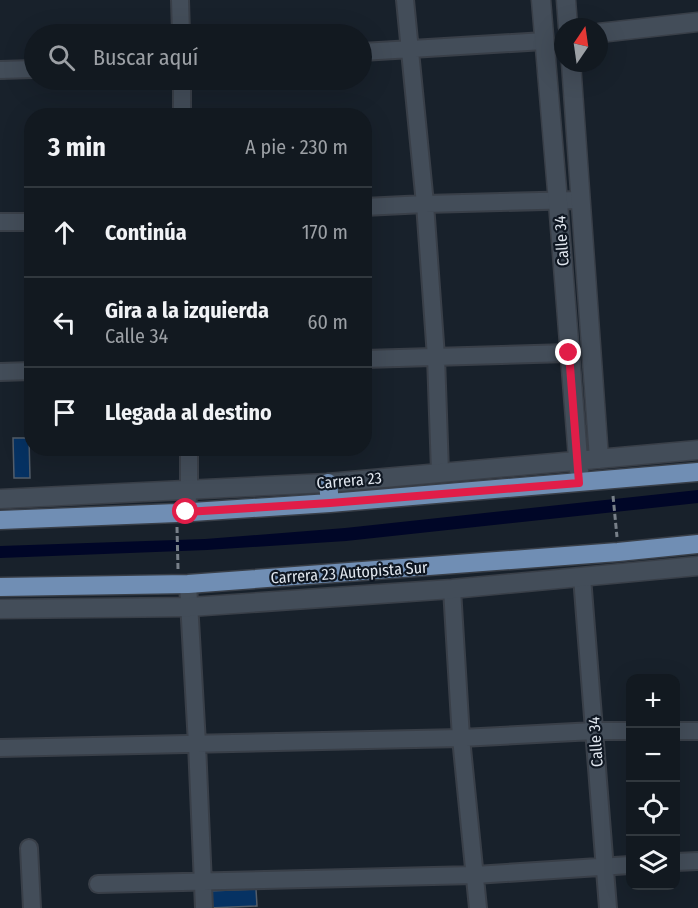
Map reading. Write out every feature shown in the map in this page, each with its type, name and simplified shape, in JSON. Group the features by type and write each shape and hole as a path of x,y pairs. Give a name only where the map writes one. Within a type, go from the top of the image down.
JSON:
{"main road":[{"path":"0,520 330,503 698,472"},
{"path":"328,483 330,503"},
{"name":"Carrera 23 Autopista Sur","path":"0,587 618,552 698,544"}],"street":[{"path":"180,0 181,24"},
{"path":"405,0 425,204 436,357 440,472"},
{"name":"Calle 34","path":"541,0 579,483"},
{"path":"566,0 567,18"},
{"path":"608,32 698,22 698,29"},
{"path":"372,51 554,39"},
{"path":"0,70 24,69"},
{"name":"Calle 34","path":"572,72 599,459"},
{"path":"182,90 182,108"},
{"path":"372,207 581,200"},
{"path":"0,222 24,222"},
{"path":"372,359 569,353"},
{"path":"0,372 24,370"},
{"name":"Carrera 23","path":"0,499 328,483 698,450"},
{"path":"186,512 189,490 189,456"},
{"path":"0,609 190,607 452,590 698,566"},
{"path":"183,576 190,607 204,908"},
{"name":"Calle 34","path":"582,577 608,908"},
{"path":"452,590 461,738 477,908"},
{"path":"0,748 461,738 626,731"},
{"path":"680,731 698,731"},
{"path":"29,848 32,908"},
{"path":"680,862 698,861"},
{"path":"98,884 475,875 626,865"}],"path":[{"path":"613,488 617,544"},
{"path":"177,529 183,576"}],"water":[{"path":"698,490 698,503 346,541 207,550 0,558 0,546 205,539 345,528"}],"building":[{"path":"13,438 24,438 24,456 29,456 30,478 14,478"},
{"path":"256,889 257,906 209,908 208,891"}],"route":[{"path":"186,512 579,483 569,353"}]}
